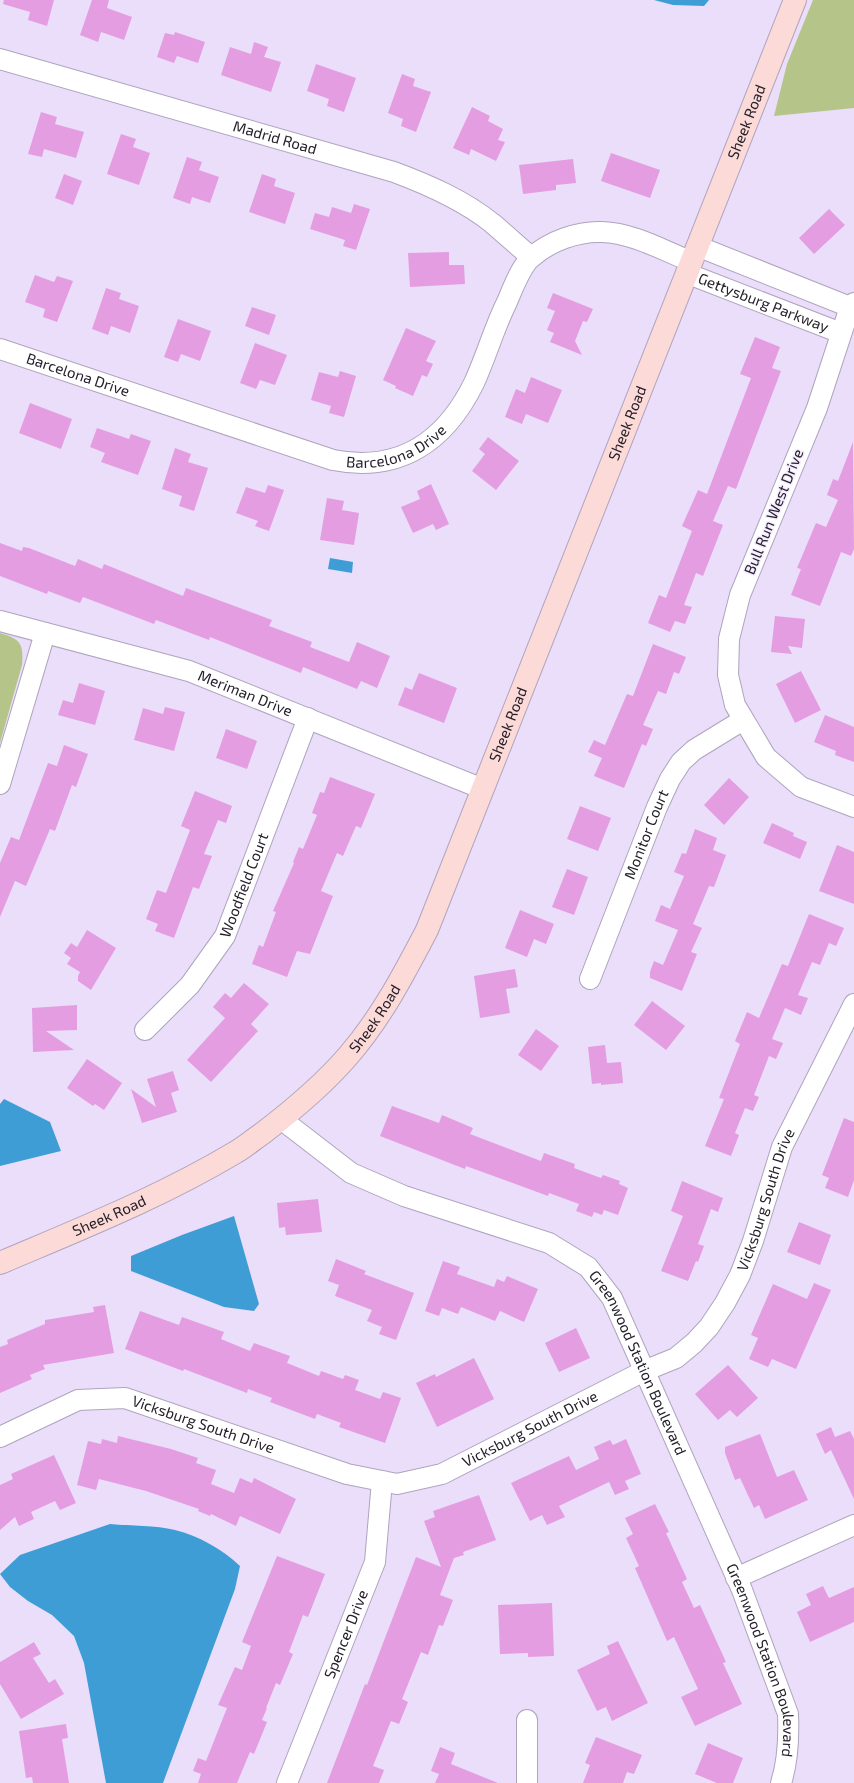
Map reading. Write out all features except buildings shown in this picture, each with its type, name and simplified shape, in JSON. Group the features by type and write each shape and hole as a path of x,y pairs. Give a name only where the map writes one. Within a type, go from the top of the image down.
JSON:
{"street":[{"name":"Sheek Road","path":"0,1263 139,1203 237,1152 281,1119 328,1078 349,1055 374,1023 398,986 427,930 795,0"},
{"name":"Madrid Road","path":"0,59 394,172 427,184 458,200 491,222 531,257"},
{"name":"Barcelona Drive","path":"0,349 333,460 353,464 374,463 400,458 417,449 441,432 457,413 474,383 501,313 516,280 531,257 558,241 582,233 602,232 627,235 691,260"},
{"name":"Gettysburg Parkway","path":"691,260 852,305"},
{"name":"Gettysburg Parkway","path":"691,260 841,333"},
{"name":"Bull Run West Drive","path":"852,305 841,333 817,408 740,595 729,639 728,675 735,705 766,757 801,787 854,807"},
{"name":"Meriman Drive","path":"0,621 189,671 483,789"},
{"path":"0,784 45,633"},
{"name":"Woodfield Court","path":"145,1030 190,985 225,936 308,718"},
{"name":"Monitor Court","path":"590,979 670,779 681,762 694,750 743,720"},
{"name":"Vicksburg South Drive","path":"0,1437 78,1400 125,1398 347,1474 397,1484 442,1474 644,1371 676,1358 709,1327 725,1303 740,1275 753,1240 782,1147 854,1004"},
{"name":"Greenwood Station Boulevard","path":"281,1119 351,1173 404,1196 549,1243 588,1267 612,1298 736,1578 788,1714 789,1732 785,1770 781,1783"},
{"name":"Spencer Drive","path":"287,1783 375,1562 382,1481"},
{"path":"736,1578 854,1525"},
{"path":"527,1720 527,1783"}],"green space":[{"path":"813,0 854,0 854,108 774,116 787,64"},
{"path":"0,633 12,637 19,643 22,652 22,665 0,743"}],"water":[{"path":"654,0 709,0 704,6 673,5"},
{"path":"330,558 353,562 352,573 328,569"},
{"path":"4,1099 50,1122 61,1151 0,1166 0,1104"},
{"path":"234,1216 259,1304 254,1311 224,1307 131,1271 131,1256"},
{"path":"110,1524 160,1527 175,1530 210,1544 226,1554 240,1566 235,1589 163,1783 106,1783 84,1663 74,1636 52,1615 28,1601 10,1587 0,1574 20,1555"}]}
